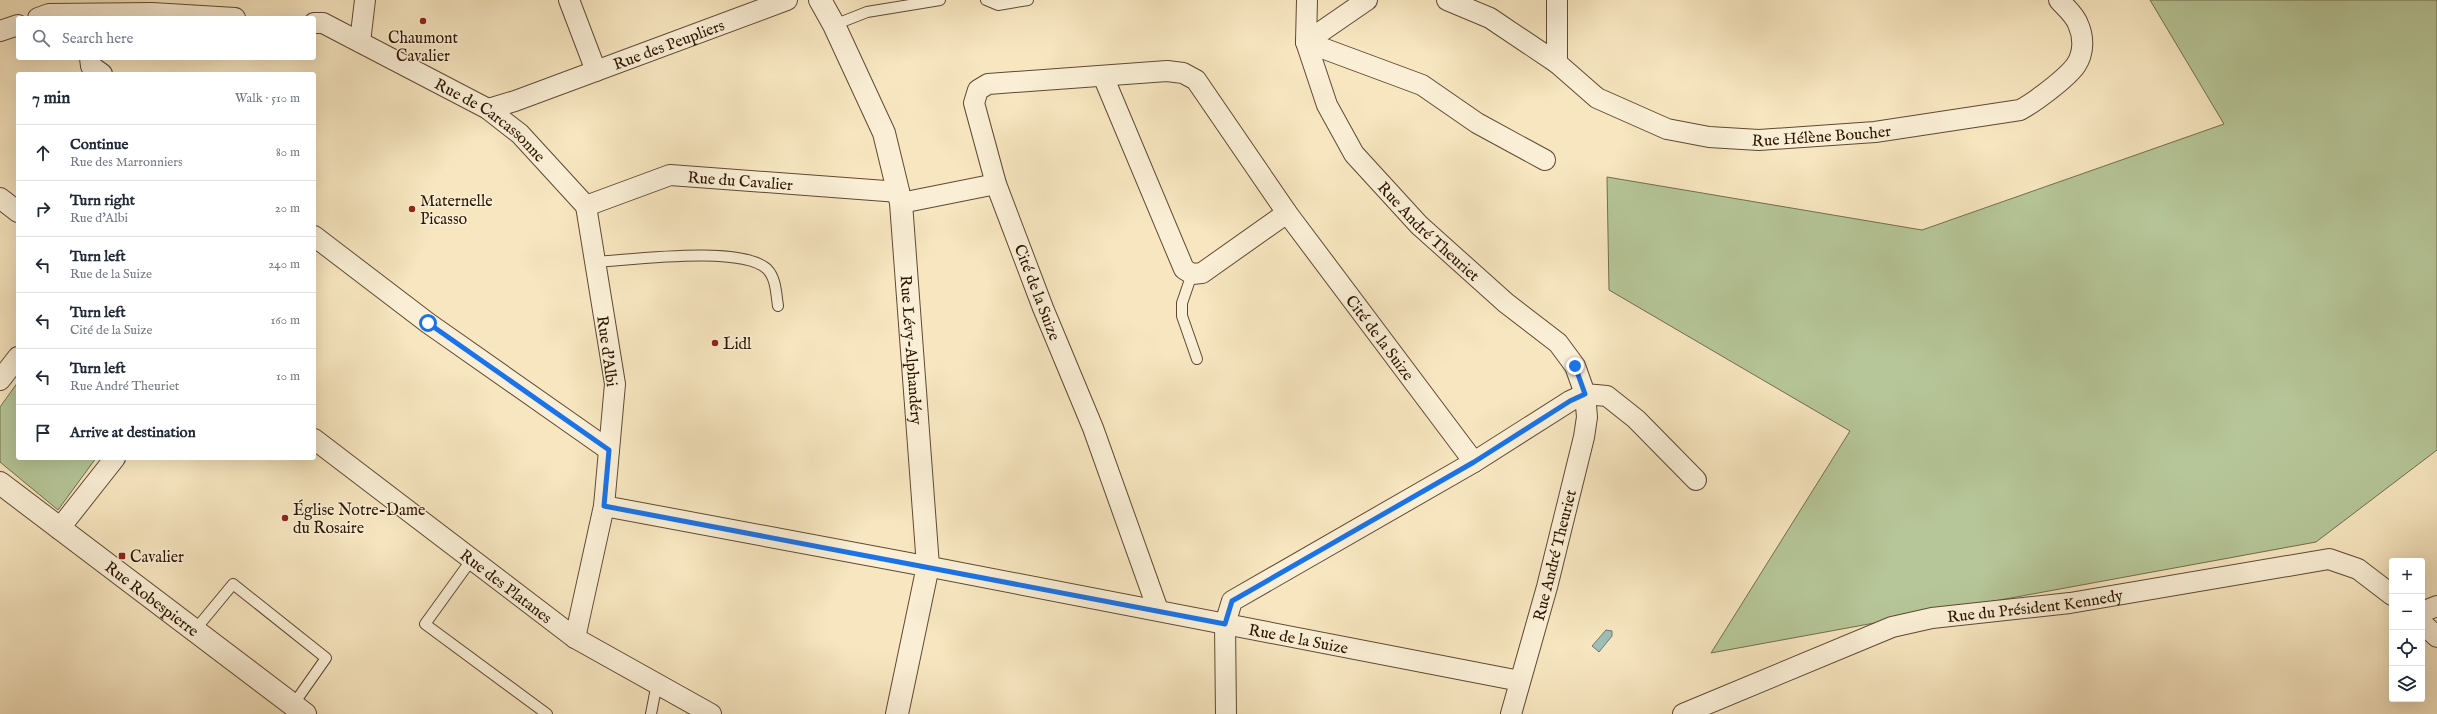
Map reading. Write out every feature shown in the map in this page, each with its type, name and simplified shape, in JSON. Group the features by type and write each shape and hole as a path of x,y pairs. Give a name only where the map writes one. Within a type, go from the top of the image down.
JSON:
{"street":[{"path":"360,42 365,0"},
{"name":"Rue des Peupliers","path":"569,0 596,71"},
{"name":"Rue des Peupliers","path":"488,109 515,101 787,0"},
{"name":"Rue Lévy-Alphandéry","path":"820,0 834,25 884,133 900,197 928,566 897,714"},
{"name":"Rue André Theuriet","path":"1307,0 1306,42 1327,105 1354,154 1419,225 1506,303 1558,343 1575,366 1585,394 1587,417 1584,437 1511,714"},
{"path":"1306,42 1367,0"},
{"name":"Rue Hélène Boucher","path":"1447,0 1490,18 1557,62 1596,98 1667,129 1709,137 1759,140 1875,132 2020,110 2035,102 2076,65 2083,38 2078,22 2058,0"},
{"path":"1557,0 1557,62"},
{"path":"44,16 49,14 84,16 111,7 152,13 202,16"},
{"name":"Rue de Carcassonne","path":"316,23 323,23 488,109 520,134 586,206"},
{"path":"0,31 16,26"},
{"path":"1306,42 1422,84 1477,124 1545,160"},
{"path":"90,60 91,66 99,72"},
{"name":"Cité de la Suize","path":"1158,610 1093,428 1043,308 996,184 974,103 978,90 988,84 1167,71 1183,73 1196,80 1287,213 1474,462"},
{"path":"1103,76 1184,269 1192,274 1202,273 1287,213"},
{"name":"Rue du Cavalier","path":"586,206 670,175 900,197 996,184"},
{"path":"0,198 16,210"},
{"name":"Rue d'Albi","path":"575,638 604,506 615,384 586,206"},
{"path":"316,238 428,323 609,450"},
{"path":"0,380 16,360"},
{"path":"1226,714 1225,624 1232,601 1474,462 1570,401 1585,394 1606,396 1636,419 1696,480"},
{"name":"Rue des Platanes","path":"316,441 575,638 711,714"},
{"path":"59,529 113,460"},
{"name":"Rue Robespierre","path":"0,483 299,709"},
{"name":"Rue de la Suize","path":"604,506 1158,610 1520,682"},
{"name":"Rue du Président Kennedy","path":"1684,714 1892,627 1932,618 2070,603 2329,559 2358,569 2391,594"},
{"path":"2425,611 2437,606"},
{"path":"2425,626 2437,637"}],"lane":[{"path":"834,25 867,12 940,0"},
{"path":"986,0 998,5 1028,0"},
{"path":"595,262 659,259 676,254 725,256 758,262 774,278 778,306"},
{"path":"1192,274 1182,303 1182,316 1197,359"},
{"path":"472,559 425,624 547,714"},
{"path":"195,630 233,584 326,658 299,709"},
{"path":"651,714 657,683"}],"green space":[{"path":"2150,0 2437,0 2437,450 2316,542 1711,653 1850,431 1609,290 1607,177 1922,230 2224,124"},
{"path":"16,385 16,460 95,460 58,510 0,462 0,407"}],"water":[{"path":"1606,630 1612,631 1612,636 1599,652 1592,646"}],"place":[{"name":"Chaumont Cavalier","path":"423,21"},
{"name":"Maternelle Picasso","path":"412,209"},
{"name":"Lidl","path":"715,343"},
{"name":"Église Notre-Dame du Rosaire","path":"285,518"},
{"name":"Cavalier","path":"122,556"}],"route":[{"path":"428,323 609,450 604,506 1225,624 1232,601 1474,462 1570,401 1585,394 1575,366"}]}
